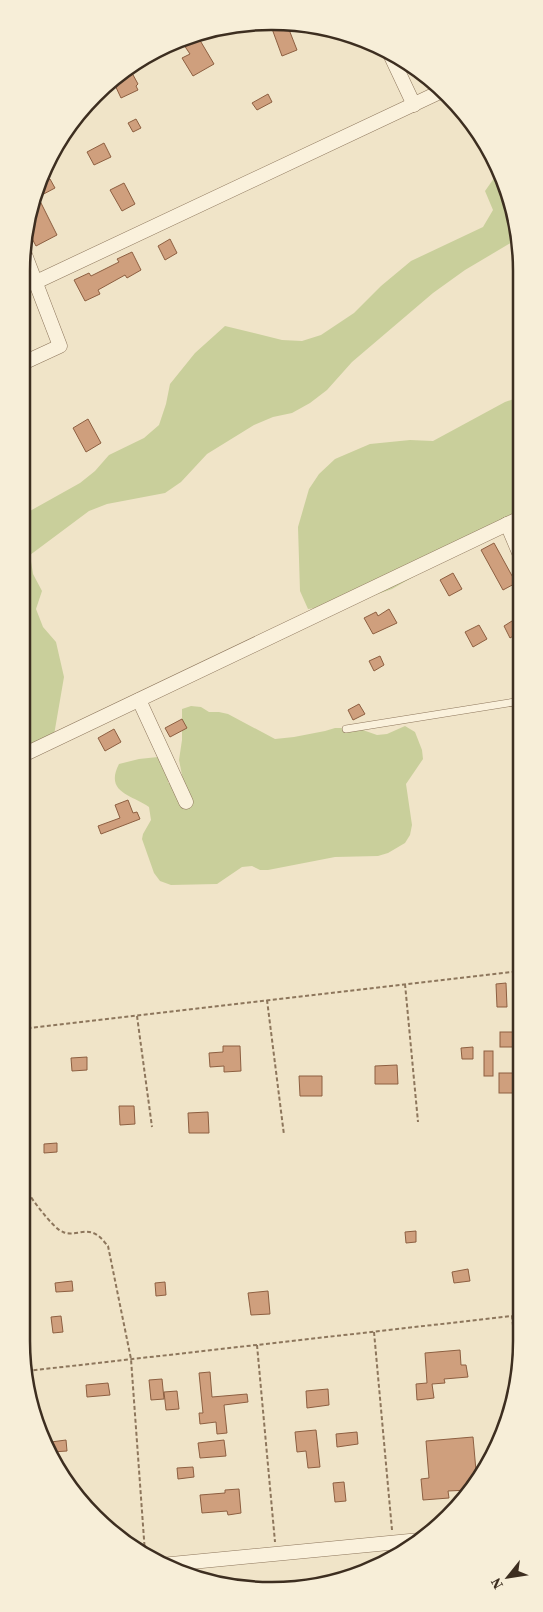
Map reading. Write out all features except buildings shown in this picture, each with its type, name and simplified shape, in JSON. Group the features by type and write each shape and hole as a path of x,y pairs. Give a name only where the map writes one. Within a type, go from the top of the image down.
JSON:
{"street":[{"path":"395,64 414,105"},
{"path":"36,282 435,94"},
{"path":"30,268 60,346 30,360"},
{"path":"30,752 513,521"},
{"path":"507,524 513,538"},
{"path":"139,700 186,802"},
{"path":"178,1564 406,1541"}],"lane":[{"path":"346,729 513,702"}],"path":[{"path":"30,1028 513,971"},
{"path":"405,984 418,1122"},
{"path":"267,1000 284,1135"},
{"path":"137,1016 152,1127"},
{"path":"30,1195 53,1225 62,1232 70,1234 85,1231 97,1234 108,1246 131,1359 145,1546"},
{"path":"32,1370 512,1316 513,1325"},
{"path":"374,1332 393,1542"},
{"path":"257,1345 276,1555"}],"green space":[{"path":"494,178 505,209 511,243 465,270 433,293 352,362 327,390 310,403 292,413 273,417 254,425 207,454 181,482 165,493 107,504 89,511 30,555 30,511 80,483 95,471 109,455 144,438 159,425 170,384 195,353 225,326 282,340 302,341 321,335 354,313 381,286 411,261 483,227 493,210 485,191"},
{"path":"513,399 513,525 493,531 392,589 352,603 308,609 300,591 298,527 309,489 319,474 335,459 370,444 410,440 433,441"},
{"path":"30,555 33,574 42,591 36,609 43,627 56,642 64,677 54,735 30,753"},
{"path":"191,706 201,707 209,712 228,714 275,739 335,728 357,728 377,735 387,734 405,726 415,732 422,750 423,759 406,784 412,825 410,835 405,843 388,853 378,856 335,857 268,870 260,870 252,866 242,867 217,884 171,885 160,881 154,873 142,839 151,820 149,807 122,792 115,781 115,774 119,764 158,757 169,774 168,783 183,780 179,760 182,740 182,709"}]}
